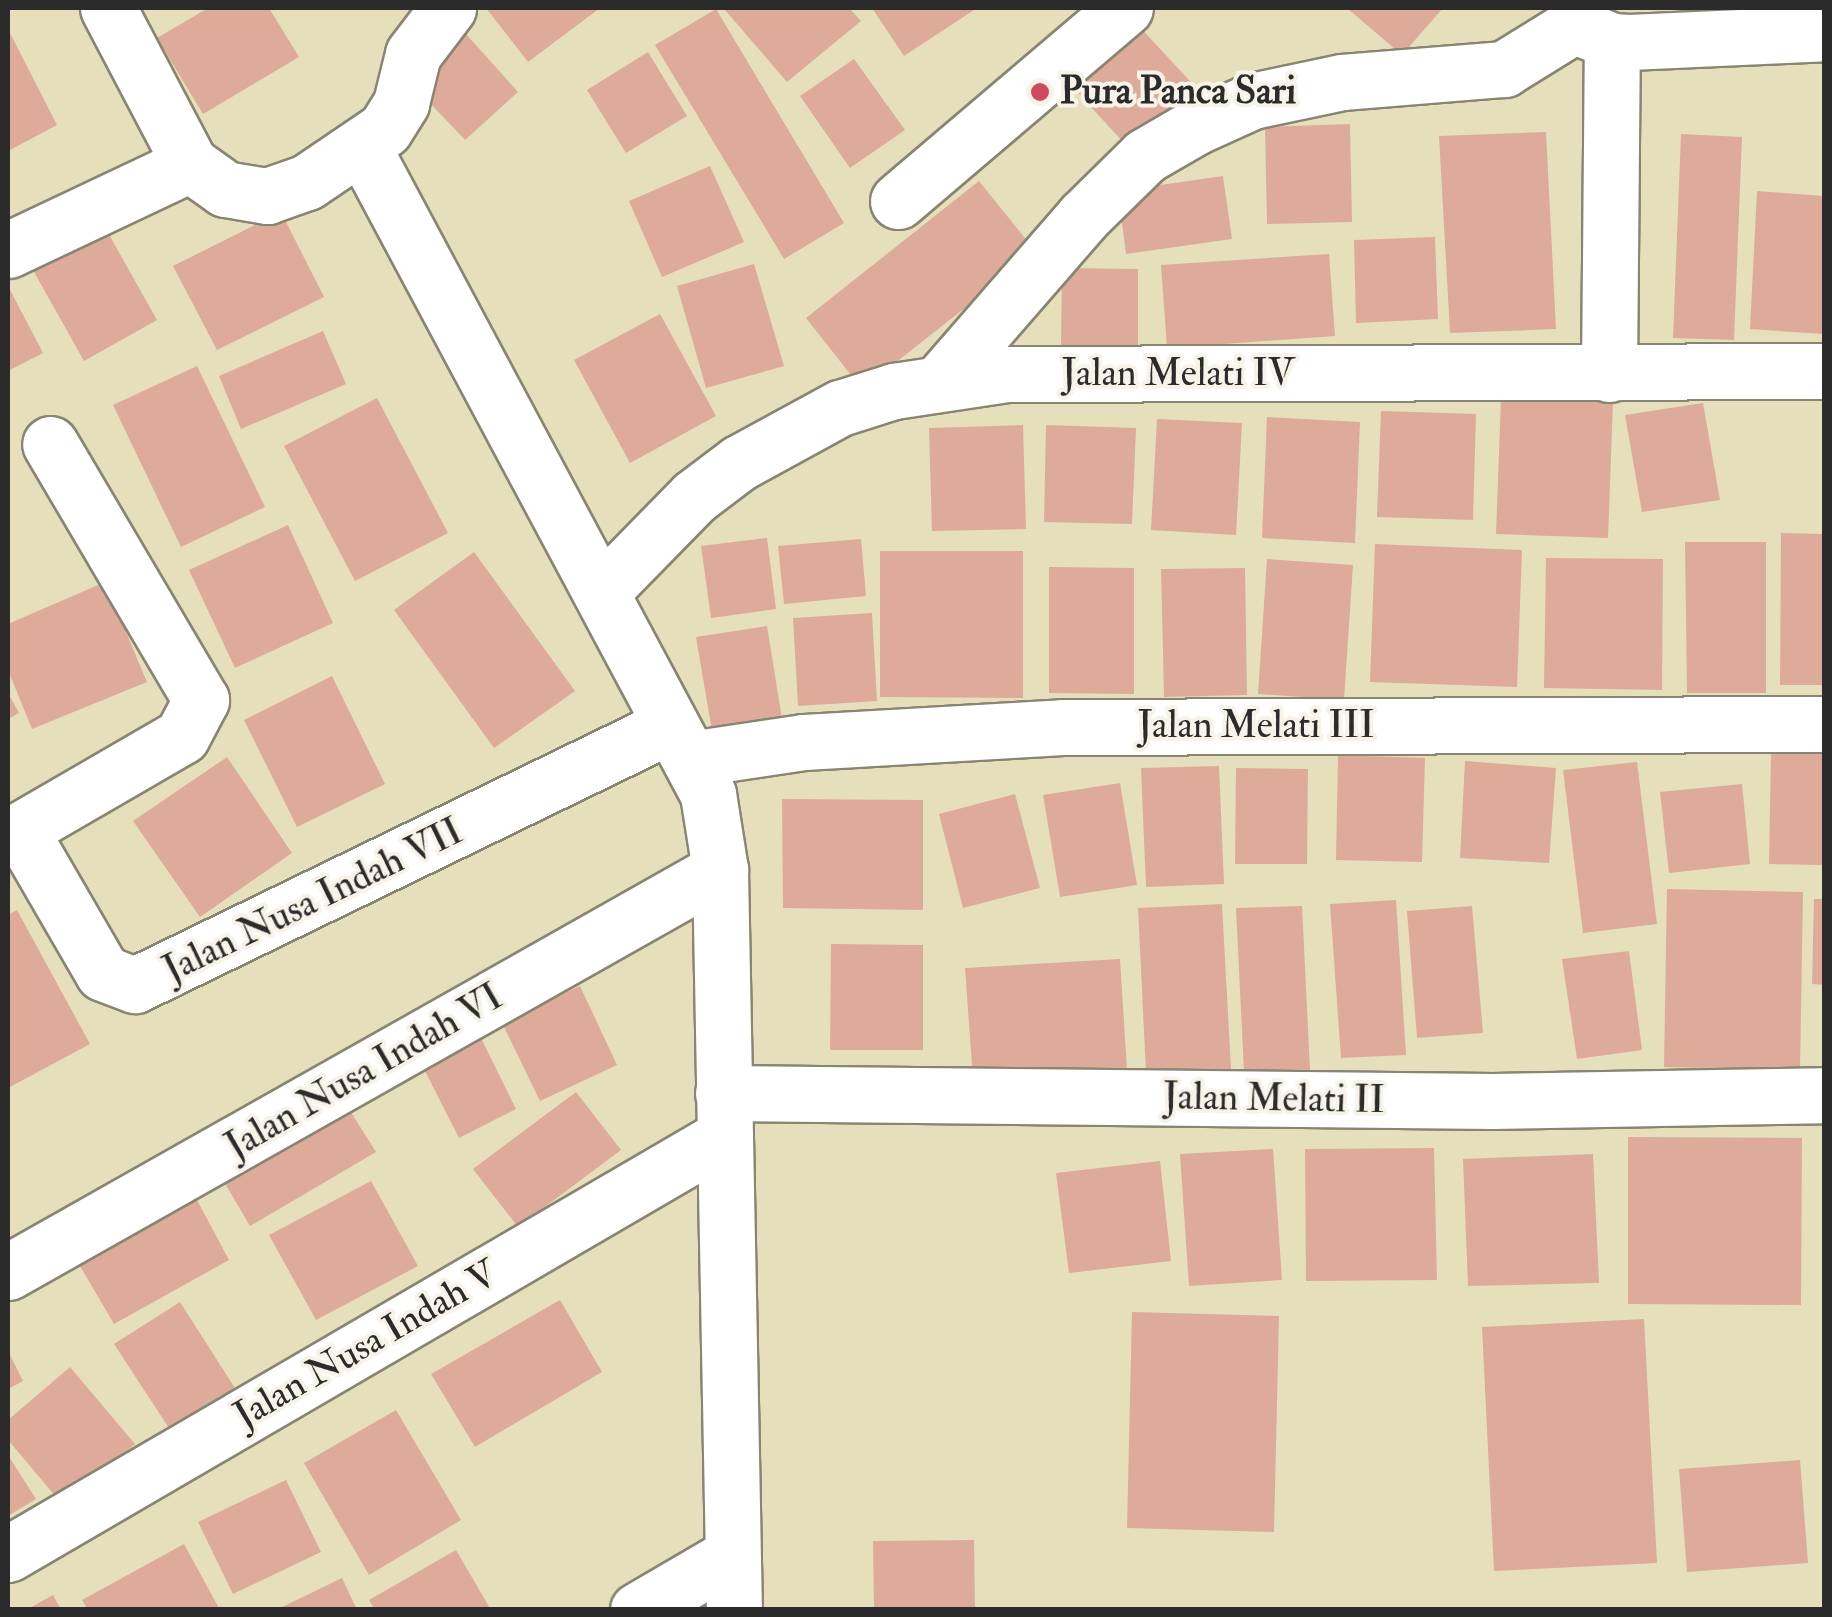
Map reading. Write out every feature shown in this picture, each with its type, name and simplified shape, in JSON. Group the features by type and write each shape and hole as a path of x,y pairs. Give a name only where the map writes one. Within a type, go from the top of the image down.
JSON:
{"street":[{"path":"108,8 190,164 225,189 268,196 307,182 392,121 413,54 448,8"},
{"path":"898,201 1125,8"},
{"path":"938,384 1083,216 1145,156 1252,101 1342,82 1504,69 1580,25 1824,33"},
{"path":"1580,25 1609,374"},
{"path":"362,146 708,794 720,870 734,1610"},
{"path":"8,250 190,164"},
{"name":"Jalan Melati IV","path":"601,592 694,497 755,453 840,408 894,391 1007,374 1824,370"},
{"name":"Jalan Nusa Indah VII","path":"50,444 201,700 182,736 14,833 103,973 135,986 679,742"},
{"name":"Jalan Melati III","path":"679,742 804,742 1062,727 1824,724"},
{"name":"Jalan Nusa Indah VI","path":"8,1272 720,870"},
{"name":"Jalan Melati II","path":"724,1114 1824,1095"},
{"name":"Jalan Nusa Indah V","path":"8,1554 724,1114"},
{"path":"638,1610 732,1556"}],"building":[{"path":"208,8 269,8 299,57 203,114 157,38"},
{"path":"486,8 600,8 528,62"},
{"path":"849,8 861,21 787,82 725,10"},
{"path":"872,8 977,8 904,56"},
{"path":"1347,8 1443,8 1402,55"},
{"path":"716,9 844,223 784,259 655,45"},
{"path":"1136,23 1202,94 1135,155 1069,83"},
{"path":"8,29 57,125 8,151"},
{"path":"466,34 518,92 465,140 412,84"},
{"path":"648,52 687,116 626,153 587,90"},
{"path":"854,59 905,130 850,168 800,96"},
{"path":"1350,124 1352,222 1267,224 1265,127"},
{"path":"1546,132 1556,329 1450,333 1439,136"},
{"path":"1681,134 1742,137 1734,340 1673,338"},
{"path":"710,166 744,242 662,277 629,201"},
{"path":"1223,176 1232,239 1126,254 1118,191"},
{"path":"979,181 1036,252 862,389 806,318"},
{"path":"1757,191 1824,196 1824,334 1750,329"},
{"path":"281,212 324,297 217,350 173,266"},
{"path":"102,222 157,320 84,361 29,263"},
{"path":"1435,237 1438,319 1356,323 1354,240"},
{"path":"1329,254 1335,336 1167,348 1161,265"},
{"path":"754,264 784,366 706,388 677,286"},
{"path":"1062,268 1138,269 1138,349 1061,347"},
{"path":"8,286 43,353 8,371"},
{"path":"660,314 716,416 630,463 574,360"},
{"path":"323,331 346,384 241,429 219,376"},
{"path":"197,366 265,507 181,547 113,405"},
{"path":"377,398 448,533 355,581 284,446"},
{"path":"1501,398 1613,402 1608,538 1496,534"},
{"path":"1703,403 1720,500 1642,512 1625,415"},
{"path":"1381,411 1476,414 1473,520 1377,517"},
{"path":"1267,417 1360,422 1355,543 1262,538"},
{"path":"1157,419 1242,423 1236,535 1151,530"},
{"path":"1023,425 1026,529 932,531 929,428"},
{"path":"1046,425 1136,428 1132,524 1044,522"},
{"path":"288,525 333,623 235,668 189,570"},
{"path":"1781,533 1824,534 1824,685 1780,685"},
{"path":"767,538 776,609 711,618 701,546"},
{"path":"861,539 866,596 784,604 778,546"},
{"path":"1685,542 1766,542 1766,693 1687,693"},
{"path":"1375,544 1522,550 1517,687 1370,682"},
{"path":"880,551 1023,551 1023,698 880,697"},
{"path":"474,552 575,691 494,748 394,610"},
{"path":"1546,558 1663,559 1662,690 1544,688"},
{"path":"1267,559 1353,565 1344,700 1258,694"},
{"path":"1049,567 1134,568 1134,694 1049,693"},
{"path":"1245,568 1247,695 1164,697 1161,569"},
{"path":"105,582 147,682 32,729 8,670 8,624"},
{"path":"872,613 877,701 798,706 793,618"},
{"path":"767,626 782,719 712,731 696,637"},
{"path":"332,676 385,784 297,827 244,720"},
{"path":"8,693 19,713 8,719"},
{"path":"1771,753 1824,754 1824,865 1769,864"},
{"path":"1338,755 1425,758 1422,862 1336,860"},
{"path":"227,757 292,853 200,917 133,821"},
{"path":"1465,761 1556,768 1549,863 1460,858"},
{"path":"1637,762 1657,924 1583,933 1563,770"},
{"path":"1219,766 1224,884 1146,887 1141,768"},
{"path":"1236,768 1308,769 1307,864 1235,864"},
{"path":"1120,783 1137,885 1060,897 1043,795"},
{"path":"1742,784 1750,864 1669,873 1660,792"},
{"path":"1015,794 1040,888 963,908 939,814"},
{"path":"782,799 923,800 923,910 783,908"},
{"path":"1667,889 1803,892 1800,1070 1664,1067"},
{"path":"1814,899 1824,899 1824,985 1812,984"},
{"path":"1396,900 1406,1055 1341,1058 1330,904"},
{"path":"1222,904 1231,1069 1146,1073 1138,908"},
{"path":"1302,906 1310,1070 1244,1072 1236,908"},
{"path":"1472,906 1483,1033 1417,1038 1407,911"},
{"path":"17,910 90,1044 8,1088 8,915"},
{"path":"831,944 923,945 923,1050 830,1050"},
{"path":"1629,951 1642,1050 1577,1059 1562,959"},
{"path":"1120,959 1127,1070 973,1079 965,968"},
{"path":"580,986 617,1065 540,1101 502,1023"},
{"path":"481,1038 516,1109 459,1138 423,1067"},
{"path":"576,1092 621,1150 518,1227 473,1169"},
{"path":"347,1106 376,1152 250,1226 223,1180"},
{"path":"1628,1137 1802,1138 1801,1305 1628,1304"},
{"path":"1434,1148 1437,1280 1306,1281 1305,1149"},
{"path":"1273,1149 1282,1280 1189,1286 1180,1154"},
{"path":"1593,1154 1599,1283 1468,1286 1463,1159"},
{"path":"1160,1161 1171,1261 1069,1273 1056,1173"},
{"path":"371,1181 418,1266 316,1320 269,1235"},
{"path":"197,1200 229,1260 114,1324 80,1266"},
{"path":"560,1300 602,1372 475,1447 431,1374"},
{"path":"180,1302 247,1407 182,1448 114,1344"},
{"path":"1132,1312 1279,1316 1274,1532 1127,1528"},
{"path":"1644,1319 1657,1563 1494,1571 1482,1327"},
{"path":"8,1351 23,1381 8,1389"},
{"path":"70,1367 135,1444 62,1504 8,1440 8,1420"},
{"path":"396,1410 461,1520 369,1575 304,1463"},
{"path":"8,1455 36,1499 8,1516"},
{"path":"1800,1460 1808,1563 1687,1572 1679,1469"},
{"path":"286,1480 321,1552 233,1594 198,1522"},
{"path":"974,1540 975,1610 874,1610 873,1541"},
{"path":"184,1544 220,1610 88,1610 82,1600"},
{"path":"456,1550 491,1610 375,1610 369,1600"},
{"path":"342,1578 357,1610 276,1610"},
{"path":"53,1595 61,1610 26,1610"}],"place":[{"name":"Pura Panca Sari","path":"1040,92"}]}
